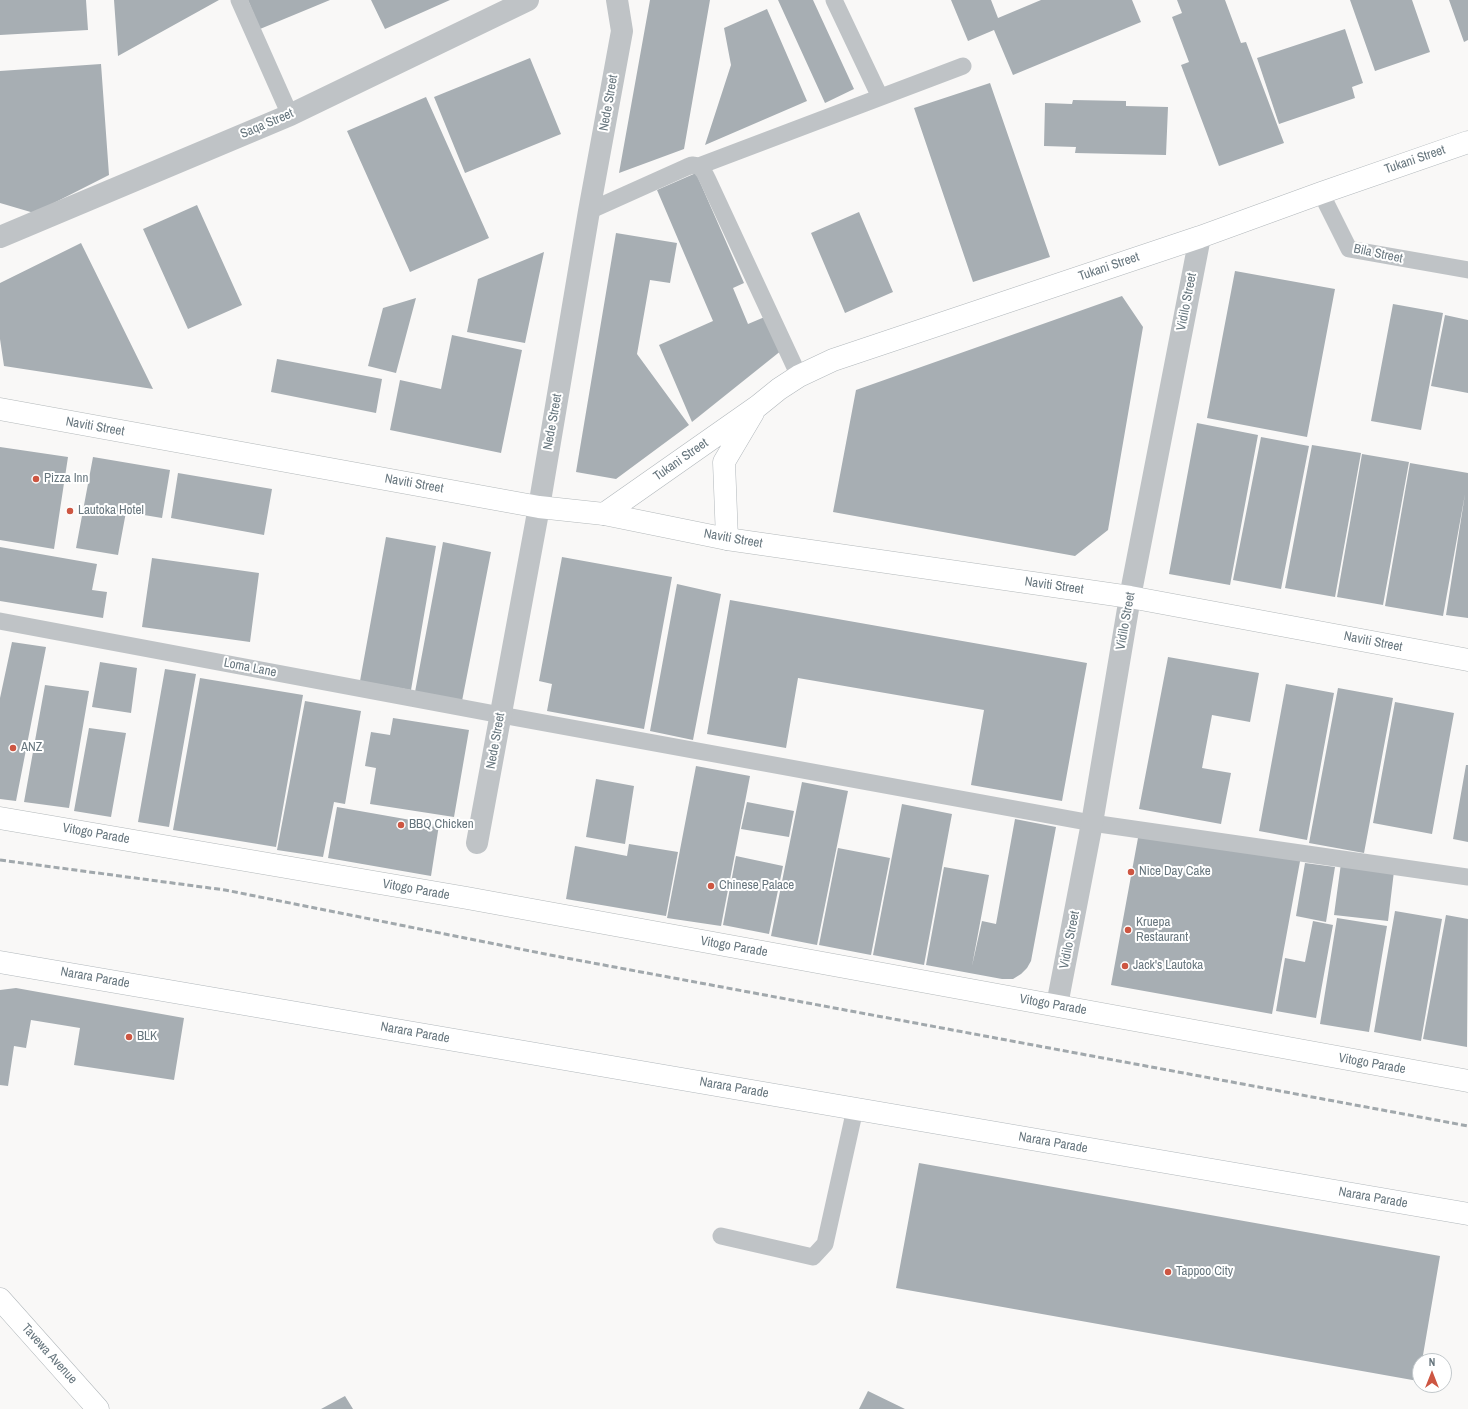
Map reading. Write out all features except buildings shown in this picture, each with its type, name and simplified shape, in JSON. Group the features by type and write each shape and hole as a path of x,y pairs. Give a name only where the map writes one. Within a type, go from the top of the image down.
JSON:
{"main road":[{"name":"Tukani Street","path":"604,514 758,406 779,388 799,376 840,358 1200,237 1320,193 1468,142"},
{"name":"Tukani Street","path":"727,539 724,462 758,406"},
{"name":"Naviti Street","path":"0,409 539,507 604,514 727,539 1130,597 1468,660"},
{"name":"Vitogo Parade","path":"0,818 459,897 1468,1081"},
{"name":"Narara Parade","path":"0,962 1468,1214"},
{"name":"Tavewa Avenue","path":"0,1299 98,1409"}],"street":[{"name":"Saqa Street","path":"0,237 290,115 528,0"},
{"name":"Nede Street","path":"477,843 539,507 589,211 622,31 617,0"},
{"name":"Vidilo Street","path":"1057,1005 1092,823 1130,597 1200,237"}],"lane":[{"path":"239,0 290,115"},
{"path":"834,0 880,98"},
{"path":"589,211 687,167 699,166 963,66"},
{"path":"699,166 708,180 799,376"},
{"name":"Bila Street","path":"1320,193 1349,249 1468,270"},
{"name":"Loma Lane","path":"0,620 501,715 1092,823 1468,877"},
{"path":"721,1236 813,1257 825,1244 855,1109"}],"railway":[{"path":"0,860 225,890 550,955 1468,1126"}],"place":[{"name":"Pizza Inn","path":"36,479"},
{"name":"Lautoka Hotel","path":"70,511"},
{"name":"ANZ","path":"13,748"},
{"name":"BBQ Chicken","path":"401,825"},
{"name":"Nice Day Cake","path":"1131,872"},
{"name":"Chinese Palace","path":"711,886"},
{"name":"Kruepa Restaurant","path":"1128,930"},
{"name":"Jack's Lautoka","path":"1125,966"},
{"name":"BLK","path":"129,1037"},
{"name":"Tappoo City","path":"1168,1272"}]}
